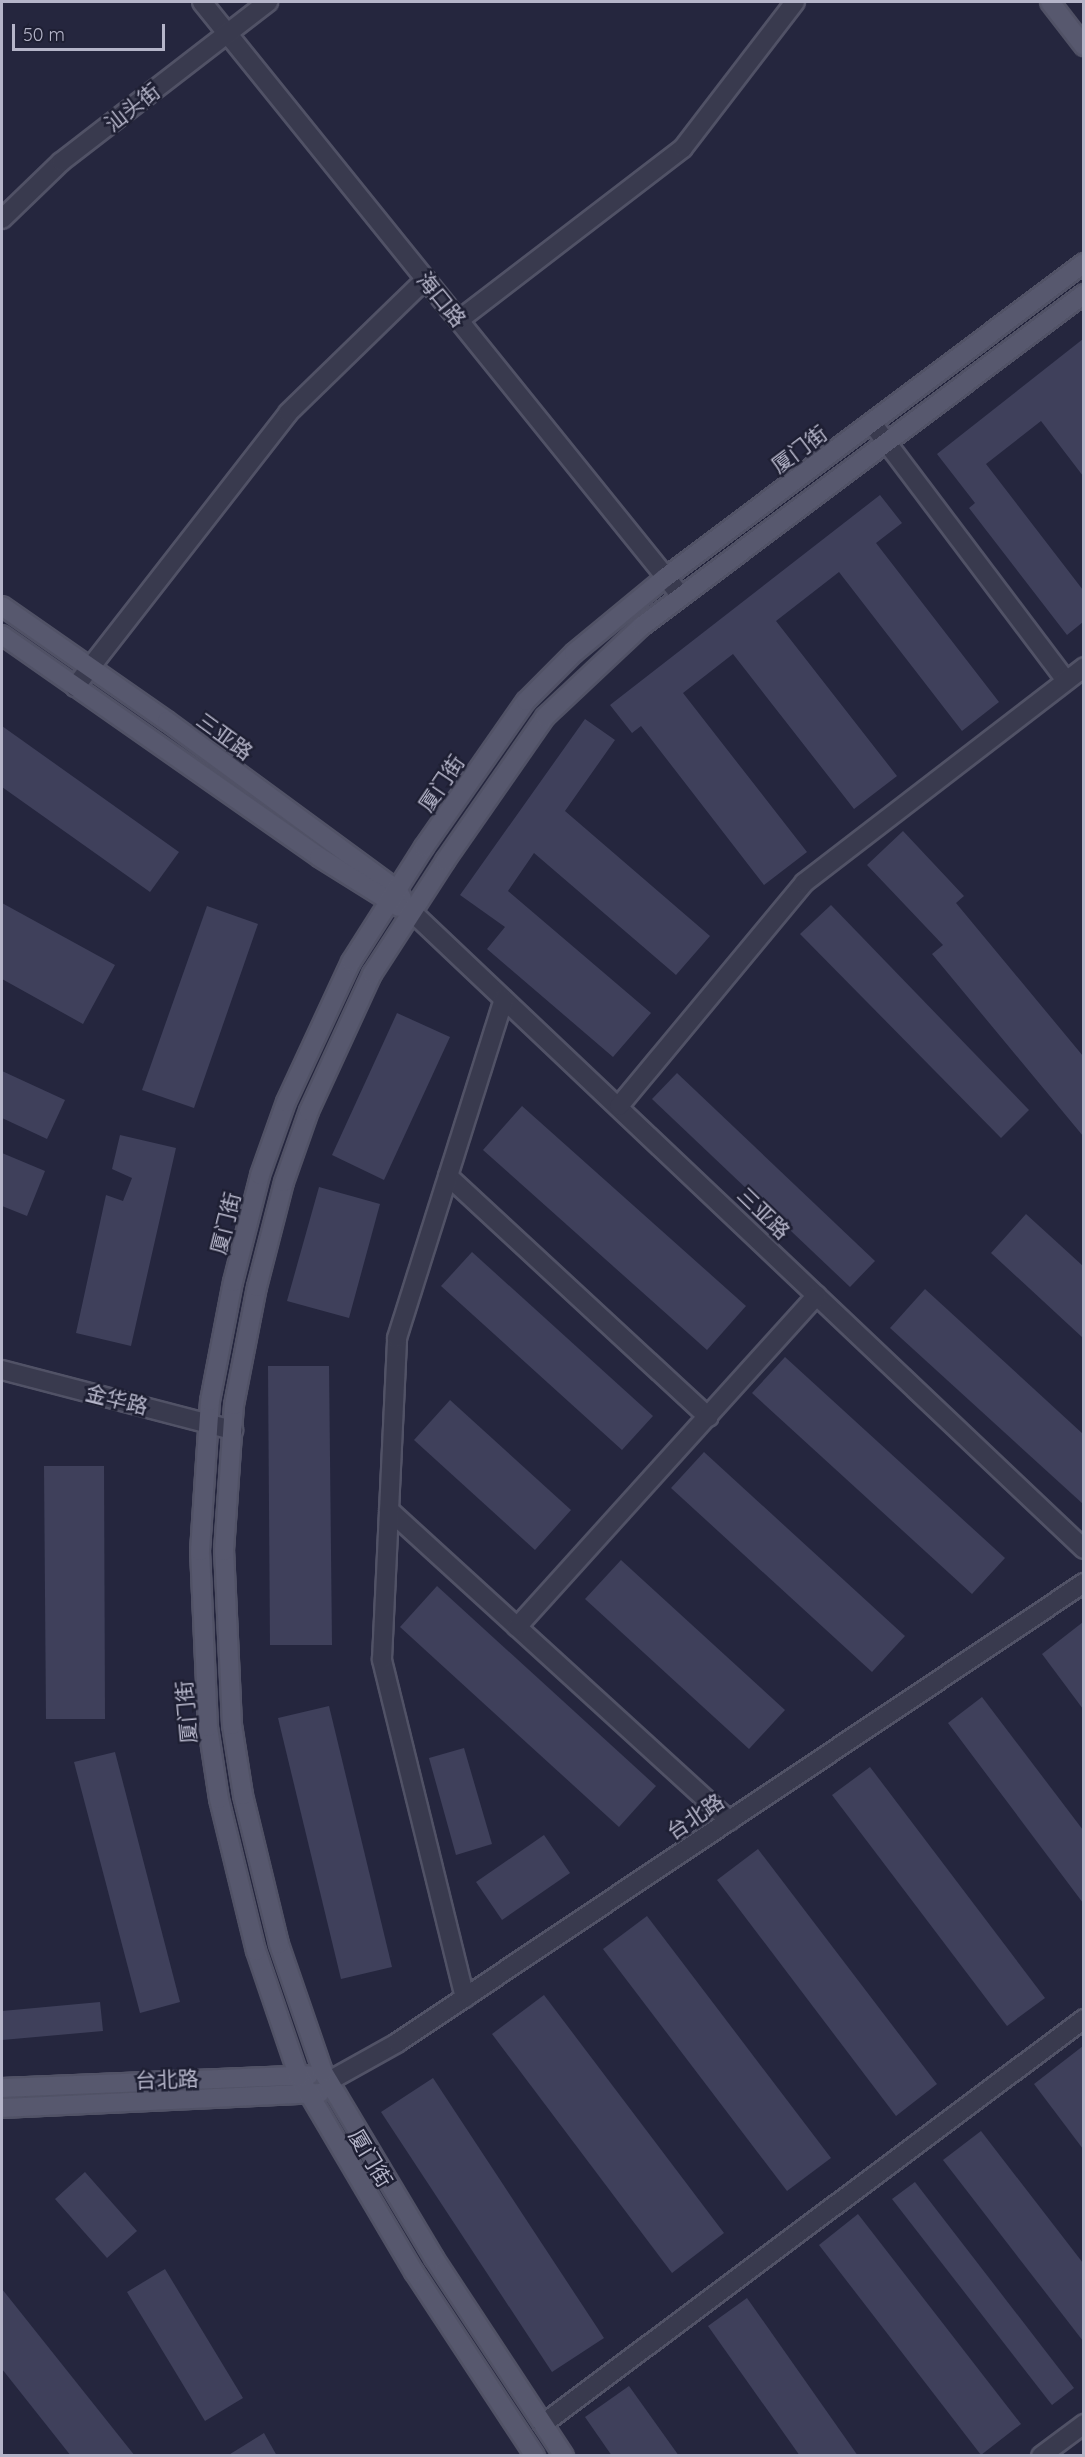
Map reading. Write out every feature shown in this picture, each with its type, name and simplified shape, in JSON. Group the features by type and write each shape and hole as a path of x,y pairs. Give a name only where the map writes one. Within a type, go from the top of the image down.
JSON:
{"main road":[{"path":"1050,2 1083,46"},
{"name":"厦门街","path":"534,2456 414,2271 310,2097 299,2077 255,1951 219,1799 208,1727 200,1551 209,1422 233,1282 260,1175 286,1102 351,962 393,896 526,701 574,653 666,577 1083,263"},
{"name":"厦门街","path":"564,2456 434,2259 328,2080 271,1911 243,1795 232,1725 224,1551 233,1430 257,1287 288,1172 309,1111 372,974 545,717 591,671 681,596 1083,294"},
{"name":"三亚路","path":"2,606 89,667 412,912"},
{"name":"三亚路","path":"2,635 75,687 393,896"},
{"name":"台北路","path":"2,2088 299,2077 328,2080"},
{"name":"台北路","path":"2,2108 310,2097 328,2080"}],"street":[{"name":"海口路","path":"202,2 681,596"},
{"name":"汕头街","path":"2,219 61,162 268,2"},
{"path":"459,320 682,148 795,2"},
{"path":"75,687 288,413 426,279"},
{"path":"872,423 1066,680"},
{"path":"620,1106 804,883 1083,667"},
{"name":"三亚路","path":"412,912 620,1106 1083,1549"},
{"path":"465,1998 382,1659 397,1338 504,999"},
{"path":"448,1176 708,1417"},
{"path":"517,1627 818,1295"},
{"name":"金华路","path":"2,1370 233,1430"},
{"path":"389,1510 729,1821"},
{"name":"台北路","path":"328,2080 397,2043 1083,1583"},
{"path":"543,2424 1083,2019"},
{"path":"1041,2456 1083,2424"}],"building":[{"path":"1083,339 1083,476 1041,421 986,464 1083,590 1083,622 1067,635 969,508 975,503 937,454"},
{"path":"880,495 902,523 876,543 999,702 962,731 839,572 776,621 897,776 854,809 733,654 683,693 807,852 764,885 641,726 632,733 610,705"},
{"path":"585,719 615,740 565,811 710,936 676,975 534,853 508,891 651,1013 613,1057 487,949 505,927 460,895"},
{"path":"2,726 179,852 150,892 2,787"},
{"path":"903,831 964,896 956,903 1083,1056 1083,1136 932,954 943,945 867,865"},
{"path":"2,903 115,965 83,1024 2,979"},
{"path":"831,905 1029,1110 1001,1138 800,934"},
{"path":"207,906 258,924 194,1108 142,1090"},
{"path":"397,1013 450,1037 384,1180 332,1155"},
{"path":"2,1071 65,1100 47,1139 2,1118"},
{"path":"677,1073 875,1261 850,1287 652,1099"},
{"path":"522,1106 746,1306 707,1350 483,1150"},
{"path":"120,1135 176,1148 131,1346 76,1333 106,1195 123,1201 132,1178 112,1169"},
{"path":"2,1153 45,1171 27,1216 2,1206"},
{"path":"319,1187 380,1204 349,1318 287,1301"},
{"path":"1026,1214 1083,1266 1083,1338 991,1253"},
{"path":"472,1252 653,1416 622,1450 441,1286"},
{"path":"925,1289 1083,1434 1083,1504 890,1328"},
{"path":"785,1357 1005,1558 972,1594 752,1393"},
{"path":"268,1366 329,1366 332,1645 270,1645"},
{"path":"450,1400 571,1510 535,1550 414,1440"},
{"path":"704,1452 905,1636 872,1672 671,1488"},
{"path":"44,1466 104,1466 105,1719 46,1719"},
{"path":"621,1560 785,1710 749,1749 585,1599"},
{"path":"437,1586 656,1786 619,1827 400,1627"},
{"path":"1083,1622 1083,1709 1042,1654"},
{"path":"982,1697 1083,1830 1083,1903 948,1723"},
{"path":"329,1706 392,1967 341,1979 278,1718"},
{"path":"464,1748 492,1844 456,1855 429,1758"},
{"path":"115,1752 180,2002 140,2013 74,1762"},
{"path":"870,1767 1045,1998 1007,2026 832,1795"},
{"path":"544,1835 570,1873 502,1920 476,1882"},
{"path":"758,1849 937,2084 896,2116 717,1880"},
{"path":"647,1916 831,2158 787,2191 603,1949"},
{"path":"544,1995 724,2233 672,2273 492,2034"},
{"path":"100,2002 103,2031 2,2040 2,2011"},
{"path":"1083,2046 1083,2149 1034,2084"},
{"path":"433,2078 604,2338 552,2372 381,2112"},
{"path":"981,2131 1083,2263 1083,2341 943,2160"},
{"path":"85,2172 137,2231 107,2258 55,2199"},
{"path":"915,2182 1074,2388 1052,2405 892,2199"},
{"path":"858,2214 1021,2424 981,2455 819,2245"},
{"path":"165,2269 243,2398 205,2421 127,2292"},
{"path":"2,2289 135,2456 71,2456 2,2369"},
{"path":"747,2298 858,2456 800,2456 708,2326"},
{"path":"629,2386 679,2456 612,2456 585,2417"},
{"path":"264,2433 277,2456 227,2456"}]}
